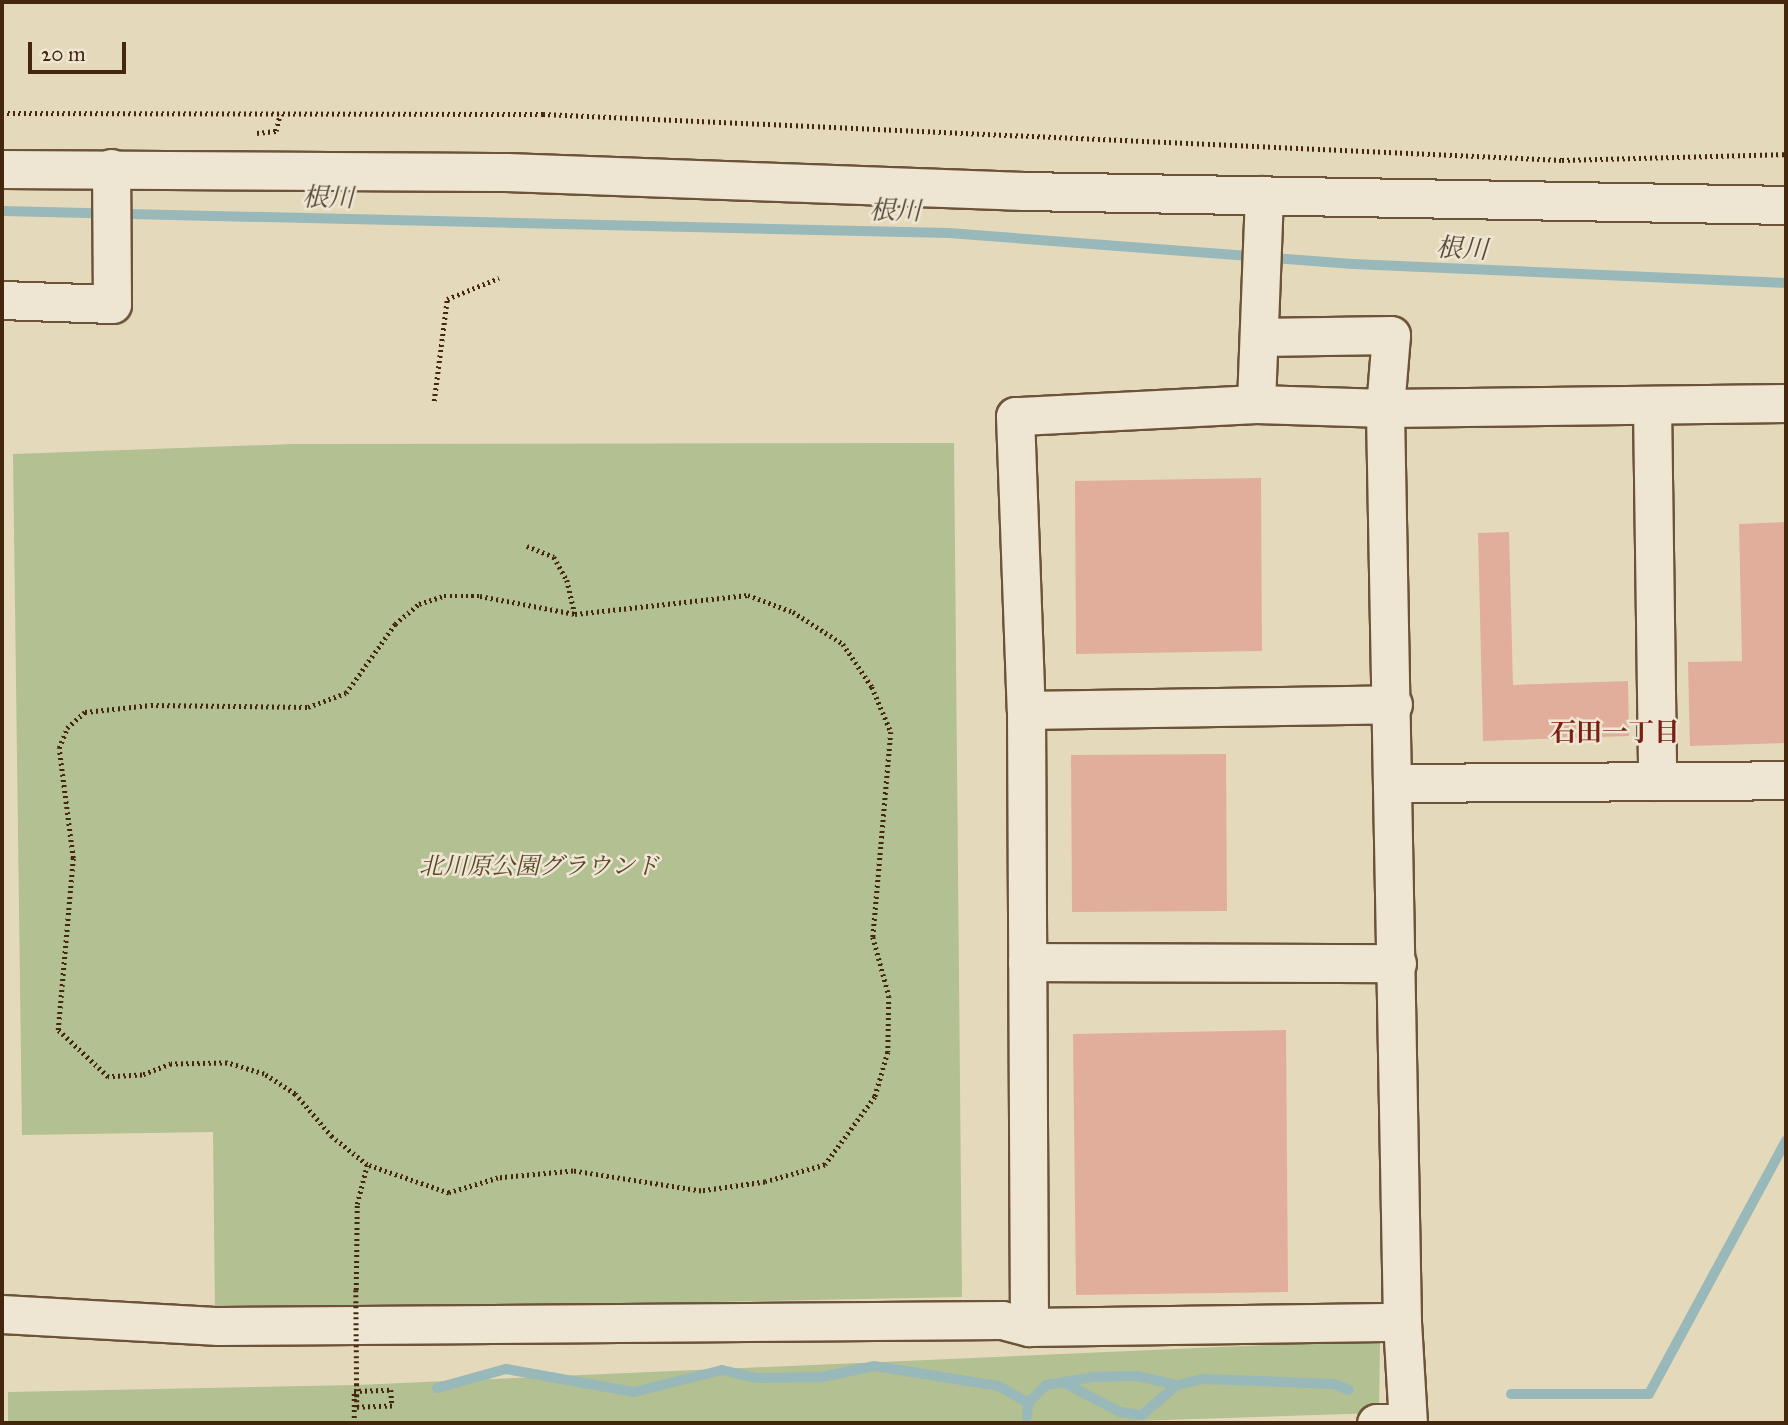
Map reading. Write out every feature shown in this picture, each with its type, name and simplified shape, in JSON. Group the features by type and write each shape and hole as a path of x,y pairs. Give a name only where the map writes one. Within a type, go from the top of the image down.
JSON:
{"street":[{"path":"2,169 112,198 506,172 1263,212 1786,205"},
{"path":"2,300 112,304 112,198"},
{"path":"1256,404 1263,212"},
{"path":"1259,337 1391,335 1385,408 1395,783 1402,1322 1406,1423 1376,1423"},
{"path":"1029,1327 1026,710 1015,416 1256,404 1385,408 1786,403"},
{"path":"1652,405 1657,781"},
{"path":"1026,710 1393,704"},
{"path":"1395,783 1786,780"},
{"path":"1027,962 1397,963"},
{"path":"2,1314 219,1326 1002,1320 1029,1327 1402,1322"}],"path":[{"path":"2,113 543,114 1562,160 1786,154"},
{"path":"434,401 447,299 499,278"},
{"path":"527,546 554,558 567,580 575,614"},
{"path":"748,595 793,612 843,644 872,687 891,732 873,937 889,996 888,1052 875,1097 825,1165 701,1191 573,1171 498,1178 449,1193 368,1165 332,1137 295,1094 264,1074 228,1063 171,1064 142,1075 108,1077 58,1031 73,858 59,748 67,728 85,712 151,705 308,707 346,694 395,624 419,604 444,596 481,596 575,614 748,595"},
{"path":"354,1423 354,1391 391,1390 391,1406 357,1407 356,1290 357,1204 368,1165"}],"green space":[{"name":"北川原公園グラウンド","path":"954,443 962,1297 215,1312 213,1132 22,1135 13,454 294,444"},
{"path":"1380,1340 1379,1413 1070,1423 8,1423 8,1392 357,1385"}],"building":[{"path":"1261,478 1262,651 1076,654 1075,481"},
{"path":"1786,522 1786,743 1690,746 1688,662 1742,661 1739,524"},
{"path":"1509,532 1513,685 1628,681 1629,736 1483,741 1478,533"},
{"path":"1226,754 1227,911 1072,912 1071,755"},
{"path":"1286,1030 1288,1292 1076,1295 1073,1034"}],"waterway":[{"name":"根川","path":"2,211 949,233 1353,264 1786,283"},
{"path":"1511,1394 1649,1394 1786,1141"},
{"path":"437,1388 506,1369 634,1392 722,1370 757,1378 822,1377 874,1366 999,1386 1028,1403 1046,1385 1094,1377 1137,1376 1177,1385 1204,1379 1334,1384 1349,1390"},
{"path":"1063,1382 1120,1412 1142,1415 1177,1385"},
{"path":"1027,1417 1028,1403"}],"district":[{"name":"石田一丁目","path":"1615,733"}]}
